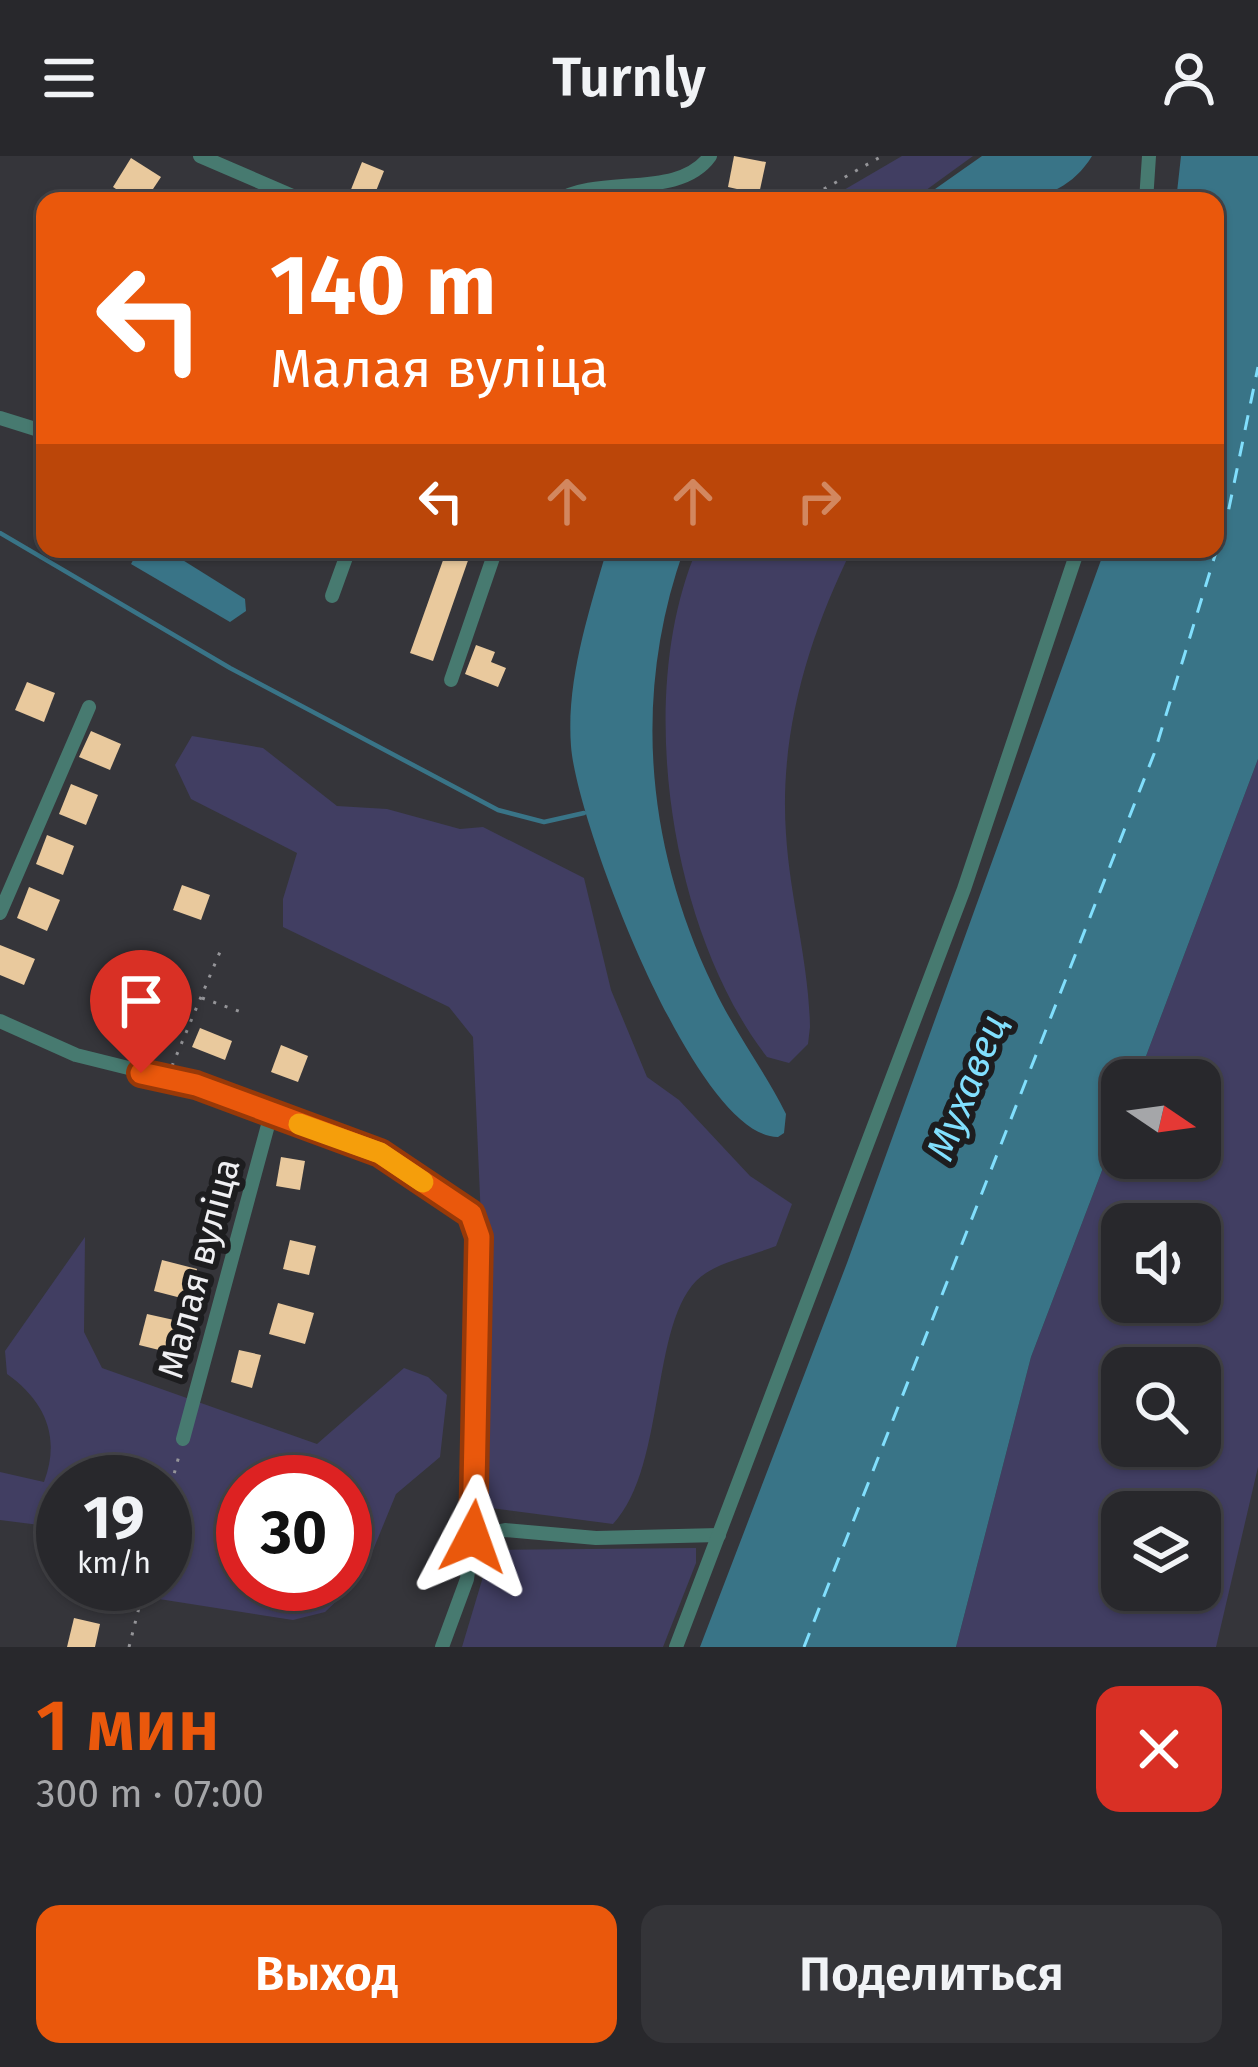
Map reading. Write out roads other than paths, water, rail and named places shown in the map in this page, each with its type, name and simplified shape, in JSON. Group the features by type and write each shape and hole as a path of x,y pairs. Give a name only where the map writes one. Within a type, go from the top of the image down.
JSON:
{"street":[{"path":"200,156 283,192"},
{"path":"575,192 668,180 710,156"},
{"path":"1147,192 1149,156"},
{"path":"0,418 36,429"},
{"path":"332,596 347,558"},
{"path":"451,680 493,558"},
{"path":"676,1647 964,889 1075,558"},
{"path":"0,913 89,707"},
{"path":"0,1021 76,1055 167,1078 380,1153 471,1214 479,1237 473,1537 467,1579 442,1647"},
{"name":"Малая вуліца","path":"183,1439 271,1114"},
{"path":"473,1537 506,1530 596,1538 719,1535"}],"water":[{"path":"982,156 1092,156 1076,175 1050,192 931,192"},
{"name":"Мухавец","path":"1181,156 1258,156 1258,759 1145,1059 1101,1059 1101,1173 1031,1357 956,1647 700,1647 847,1263 1102,558 1224,558 1224,192 1177,192"},
{"path":"134,558 179,558 245,599 246,611 230,622 131,564"},
{"path":"604,558 681,558 657,660 654,770 661,825 690,933 730,1019 786,1114 784,1133 778,1137 745,1124 711,1087 677,1033 617,902 578,784 571,746 580,646"}],"waterway":[{"path":"0,533 36,554"},
{"path":"43,558 230,668 498,810 544,822 584,813"}]}
